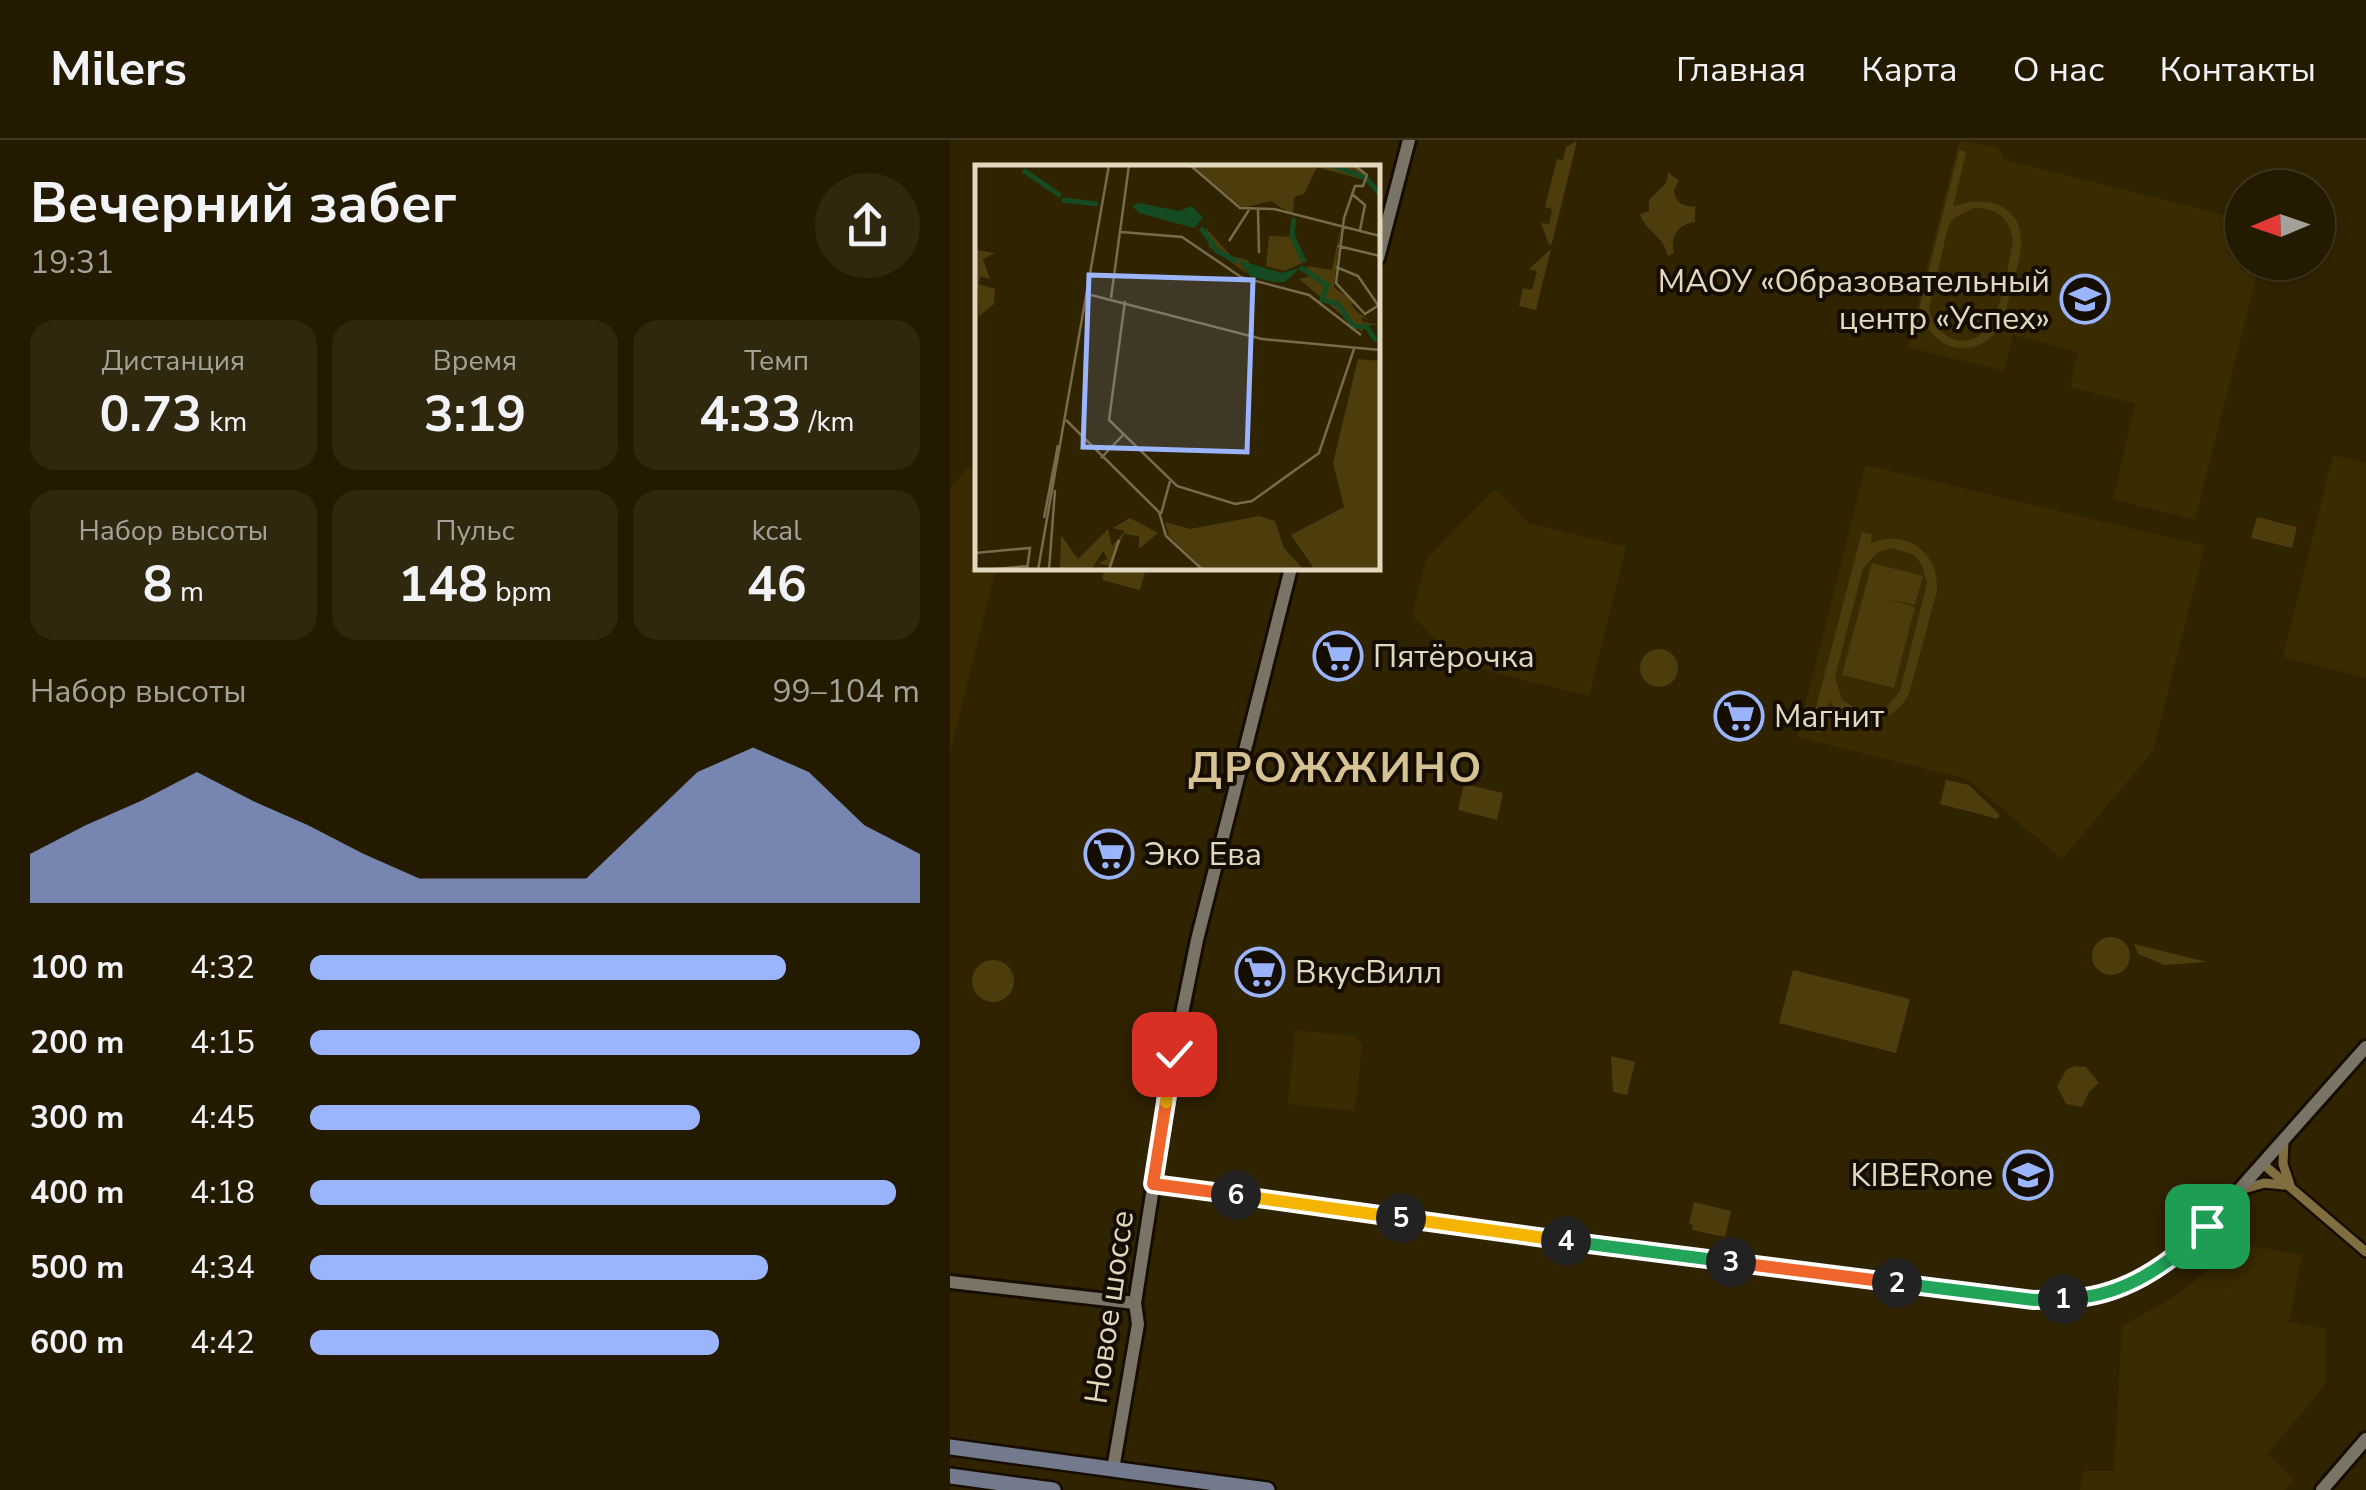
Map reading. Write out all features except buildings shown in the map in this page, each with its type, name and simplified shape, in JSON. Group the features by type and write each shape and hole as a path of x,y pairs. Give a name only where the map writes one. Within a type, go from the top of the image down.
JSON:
{"main road":[{"path":"950,1447 1267,1490"},
{"path":"950,1476 1054,1490"}],"street":[{"path":"1380,250 1409,140"},
{"name":"Новое шоссе","path":"1114,1469 1138,1324 1136,1303 1174,1054 1197,940 1291,570"},
{"path":"1153,1184 2034,1300 2072,1299 2108,1292 2136,1281 2184,1250 2366,1047"},
{"path":"2284,1140 2283,1164 2291,1187"},
{"path":"2263,1164 2366,1252"},
{"path":"2238,1191 2264,1183 2291,1187"},
{"path":"950,1282 1136,1303"},
{"path":"2322,1490 2366,1439"}],"shaded area":[{"name":"МАОУ «Образовательный центр «Успех»","path":"1959,140 1999,148 2005,160 2225,215 2225,280 2256,280 2195,520 2113,499 2135,404 2070,387 2078,352 2013,335 2004,371 1907,347"},
{"path":"1577,141 1549,245 1541,223 1549,224 1552,209 1545,207 1557,159 1563,160 1566,147"},
{"path":"1959,150 1966,152 1953,207 1988,202 2008,210 2020,229 2018,266 2001,323 1984,342 1965,348 1948,345 1934,336 1924,322 1920,334 1913,333","holes":["1973,208 1996,212 2009,227 2013,242 2007,272 1991,322 1969,340 1953,339 1937,327 1929,309 1948,227 1954,218"]},
{"path":"1668,172 1679,181 1674,190 1678,201 1695,206 1695,222 1677,232 1674,253 1668,256 1640,214 1649,211 1649,200 1667,182"},
{"path":"1551,249 1536,310 1519,306 1523,288 1532,290 1537,271 1529,269"},
{"path":"2333,455 2366,463 2366,678 2283,657"},
{"path":"1866,465 2205,546 2153,751 2062,859 1967,779 1797,737"},
{"path":"967,468 975,470 975,570 996,570 950,752 950,489"},
{"path":"1495,489 1528,523 1626,547 1589,696 1472,667 1474,658 1447,652 1412,615 1426,559"},
{"path":"2257,517 2297,527 2292,548 2251,538"},
{"path":"1862,532 1872,534 1871,543 1897,539 1918,547 1933,565 1937,591 1909,694 1892,714 1870,722 1848,718 1829,701 1820,733 1810,730","holes":["1892,548 1914,555 1922,565 1927,584 1900,691 1886,708 1862,712 1842,700 1835,677 1863,568 1878,552"]},
{"path":"1872,563 1923,576 1915,605 1884,598 1915,607 1894,688 1842,675"},
{"path":"1104,570 1145,570 1140,590 1102,580"},
{"path":"1659,649 1673,654 1678,668 1673,682 1659,687 1645,682 1640,668 1645,654"},
{"path":"1946,780 1969,785 1999,814 1998,819 1940,804"},
{"path":"1464,784 1503,793 1497,820 1458,810"},
{"path":"2111,937 2124,943 2130,956 2124,969 2111,975 2098,969 2092,956 2098,943"},
{"path":"2134,944 2207,962 2164,965 2138,954"},
{"path":"993,960 1008,966 1014,981 1008,996 993,1002 978,996 972,981 978,966"},
{"path":"1793,970 1910,999 1896,1053 1779,1023"},
{"path":"1295,1030 1354,1036 1362,1045 1355,1111 1288,1104"},
{"path":"1611,1056 1635,1062 1627,1095 1613,1092"},
{"path":"2086,1067 2099,1083 2082,1107 2066,1104 2057,1086 2067,1069"},
{"path":"1694,1202 1731,1211 1725,1237 1692,1230 1693,1225 1689,1224"},
{"path":"2231,1242 2302,1255 2289,1322 2326,1329 2325,1385 2267,1454 2294,1480 2285,1490 2080,1490 2084,1471 2114,1471 2122,1326 2177,1295 2203,1274"}],"place":[{"name":"МАОУ «Образовательный центр «Успех»","path":"2085,299"},
{"name":"Пятёрочка","path":"1338,656"},
{"name":"Магнит","path":"1739,716"},
{"name":"Эко Ева","path":"1109,854"},
{"name":"ВкусВилл","path":"1260,972"},
{"name":"KIBERone","path":"2028,1175"}],"district":[{"name":"ДРОЖЖИНО","path":"1336,767"}],"route":[{"path":"1174,1054 1153,1184 2034,1300 2072,1299 2108,1292 2136,1281 2175,1258 2207,1226"}]}
